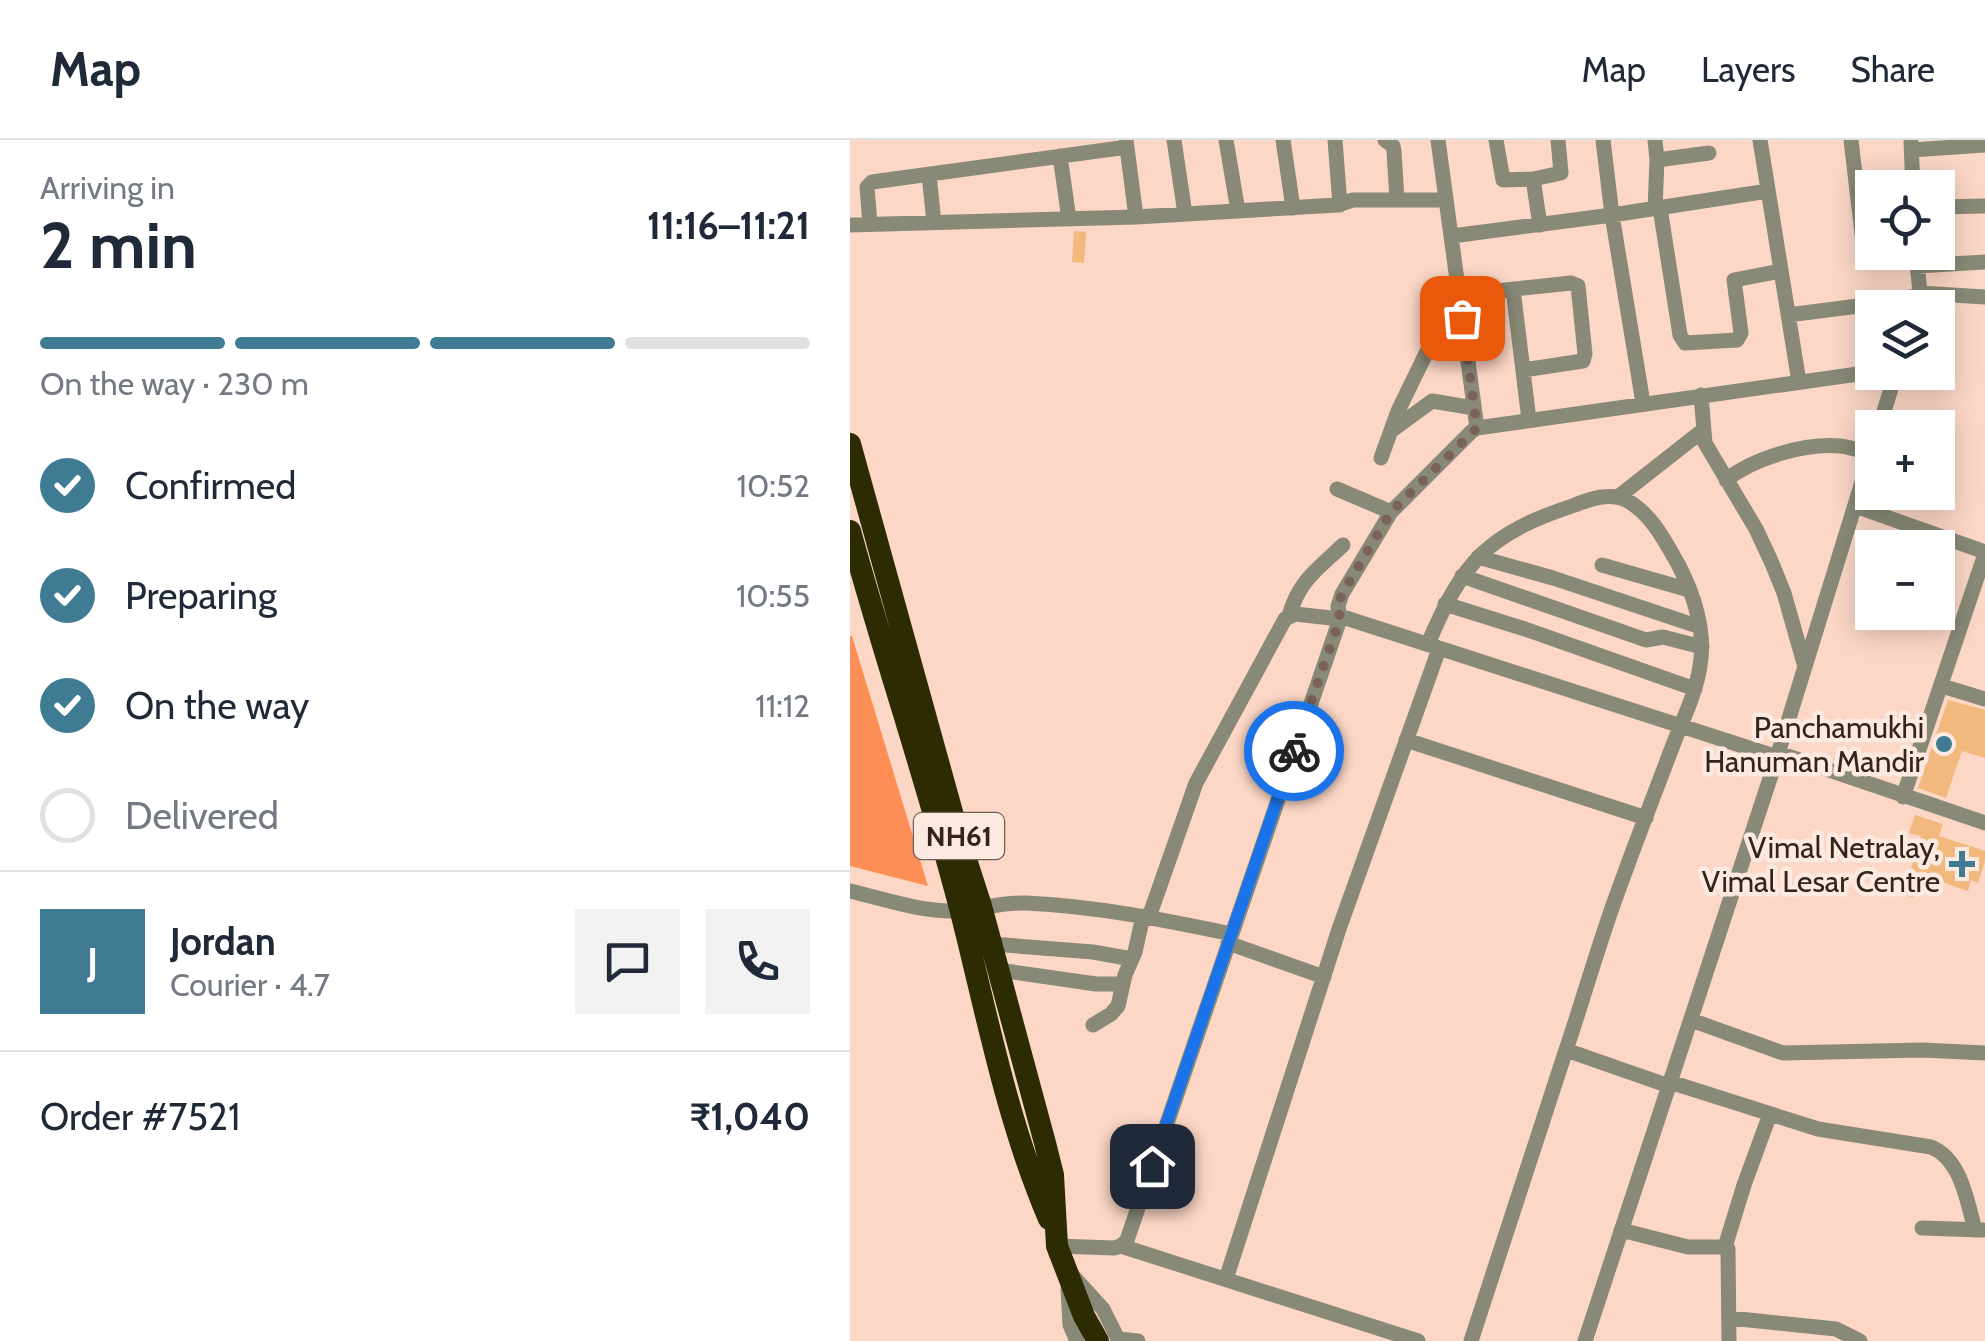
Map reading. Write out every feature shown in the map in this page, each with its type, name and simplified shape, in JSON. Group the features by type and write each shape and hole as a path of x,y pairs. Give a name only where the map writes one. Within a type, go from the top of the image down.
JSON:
{"highway":[{"name":"NH61","path":"850,444 960,842 1016,1128 1084,1316 1111,1340"},
{"name":"NH61","path":"850,531 971,909 992,944 1052,1174 1056,1239"}],"street":[{"path":"1174,140 1185,214"},
{"path":"1226,140 1238,211"},
{"path":"1283,140 1293,208"},
{"path":"1335,140 1340,205"},
{"path":"1385,140 1393,146 1398,200"},
{"path":"1438,140 1477,428"},
{"path":"1496,140 1506,182 1561,174 1558,140"},
{"path":"1603,140 1643,403"},
{"path":"1655,140 1658,208 1680,335 1685,343 1736,340 1741,333 1734,280 1780,271"},
{"path":"1760,140 1799,382"},
{"path":"1851,140 1855,174"},
{"path":"870,224 868,184 1126,143 1136,218"},
{"path":"1912,170 1911,145 1985,145"},
{"path":"1657,160 1709,153"},
{"path":"1060,156 1068,219"},
{"path":"929,174 934,223"},
{"path":"1533,178 1540,225"},
{"path":"1452,236 1768,192"},
{"path":"850,225 1136,218 1340,205 1353,200 1446,200"},
{"path":"1955,207 1985,206"},
{"path":"1955,261 1985,262"},
{"path":"1459,295 1572,283 1578,286 1583,360 1523,370"},
{"path":"1513,289 1529,420"},
{"path":"1955,299 1985,298"},
{"path":"1788,315 1855,306"},
{"path":"1381,458 1398,411 1434,337 1444,333 1466,341"},
{"path":"1121,1246 1127,1240 1340,619 1338,606 1342,594 1391,512 1477,428 1855,374"},
{"path":"1701,395 1702,430 1708,450 1756,529 1771,562 1805,667"},
{"path":"1390,431 1432,401 1474,408"},
{"path":"1618,497 1702,430"},
{"path":"1726,480 1777,454 1835,446 1855,449"},
{"path":"1337,489 1391,512"},
{"path":"1226,1279 1356,878 1406,740 1445,604 1478,557 1507,534 1588,500 1618,497 1646,515 1664,540 1689,590 1702,647 1695,690 1616,897 1472,1341"},
{"path":"1585,1341 1778,755 1855,506"},
{"path":"1866,510 1985,553 1904,797"},
{"path":"1289,616 1298,592 1314,570 1343,545"},
{"path":"1478,557 1700,627"},
{"path":"1602,564 1689,590"},
{"path":"1462,576 1646,640 1662,637 1702,647"},
{"path":"1445,604 1695,690"},
{"path":"1093,1026 1116,1010 1196,783 1285,619 1295,614 1346,618 1985,823"},
{"path":"1942,686 1985,699"},
{"path":"1406,740 1646,818"},
{"path":"850,891 920,908 971,909 1024,903 1146,916 1230,939 1324,977"},
{"path":"992,944 1132,959"},
{"path":"999,970 1122,984"},
{"path":"1690,1020 1783,1052 1985,1052"},
{"path":"1566,1050 1818,1129 1941,1151 1962,1184 1980,1230 1922,1228"},
{"path":"1725,1247 1770,1114"},
{"path":"1622,1230 1688,1247 1725,1247"},
{"path":"1056,1239 1121,1246 1226,1279 1382,1336 1418,1341"},
{"path":"1725,1247 1729,1252 1730,1341"},
{"path":"1067,1269 1103,1309 1111,1340 1138,1341"},
{"path":"1067,1269 1070,1325 1078,1341"},
{"path":"1730,1318 1836,1329 1860,1341"}],"shaded area":[{"path":"852,636 928,886 850,866"}],"building":[{"path":"1074,231 1086,232 1084,263 1072,262"},
{"name":"Panchamukhi Hanuman Mandir","path":"1948,700 1985,710 1985,758 1962,751 1946,798 1918,788"},
{"path":"1915,815 1943,824 1939,836 1985,851 1978,883 1971,880 1968,891 1921,871 1913,898 1903,894 1921,836 1909,833"}],"way so far":[{"path":"1294,751 1340,619 1338,606 1342,594 1391,512 1477,428 1462,318"}],"place":[{"name":"Panchamukhi Hanuman Mandir","path":"1944,744"},
{"name":"Vimal Netralay, Vimal Lesar Centre","path":"1962,864"}],"route":[{"path":"1152,1166 1294,751"}]}
